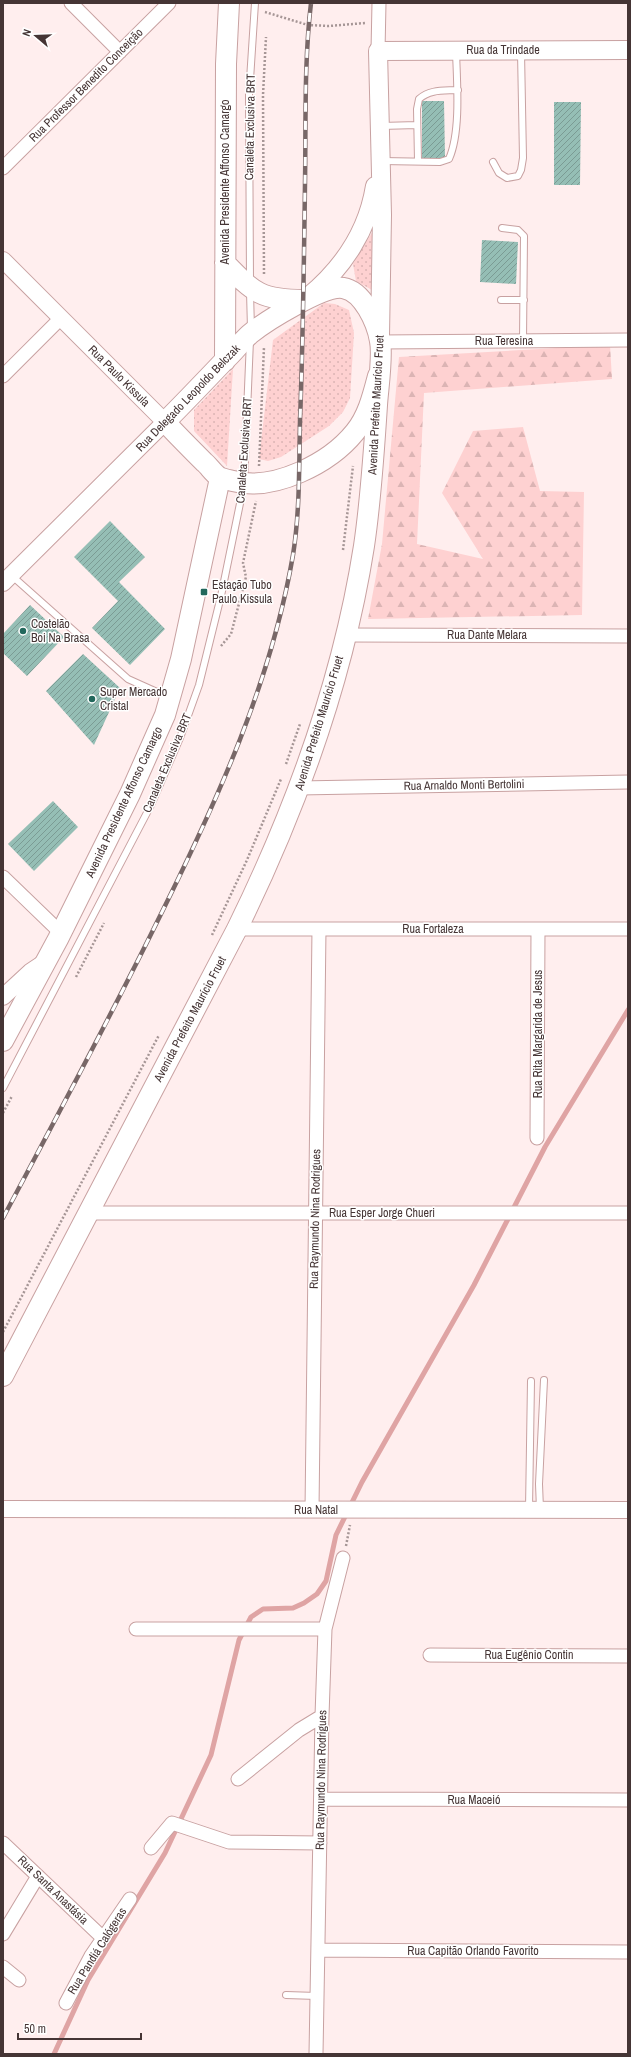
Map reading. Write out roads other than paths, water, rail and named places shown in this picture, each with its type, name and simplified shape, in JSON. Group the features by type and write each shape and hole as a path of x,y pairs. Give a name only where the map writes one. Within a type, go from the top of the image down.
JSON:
{"main road":[{"name":"Avenida Presidente Affonso Camargo","path":"225,361 226,64 229,3"},
{"name":"Rua da Trindade","path":"378,51 628,50"},
{"name":"Avenida Prefeito Maurício Fruet","path":"3,1376 237,929 272,856 299,788 327,708 346,635 362,554 370,496 380,342 381,126 378,51"},
{"path":"225,263 257,283 268,298 282,300 304,300 340,267 355,243 366,218 373,195 381,155"},
{"name":"Rua Delegado Leopoldo Belczak","path":"165,422 225,361 304,300 331,289 343,288 362,298 367,307 380,342"},
{"path":"220,478 244,484 259,484 278,481 299,474 345,443 356,432 365,417 378,376"},
{"name":"Rua Paulo Kissula","path":"165,422 220,478"},
{"name":"Avenida Presidente Affonso Camargo","path":"3,1041 61,933 136,781 171,698 181,659 220,478"}],"street":[{"path":"70,3 120,52"},
{"name":"Rua Professor Benedito Conceição","path":"3,168 169,3"},
{"name":"Avenida Prefeito Maurício Fruet","path":"378,51 379,3"},
{"name":"Rua Paulo Kissula","path":"3,260 165,422"},
{"path":"3,376 61,318"},
{"name":"Rua Teresina","path":"380,342 628,340"},
{"name":"Rua Delegado Leopoldo Belczak","path":"7,579 165,422"},
{"name":"Rua Dante Melara","path":"346,635 628,636"},
{"name":"Rua Arnaldo Monti Bertolini","path":"299,788 628,782"},
{"path":"3,877 61,933"},
{"name":"Rua Fortaleza","path":"237,929 628,929"},
{"name":"Rua Raymundo Nina Rodrigues","path":"312,1510 319,929"},
{"name":"Rua Rita Margarida de Jesus","path":"537,1138 538,929"},
{"path":"3,997 30,972 45,962"},
{"name":"Rua Esper Jorge Chueri","path":"88,1213 628,1213"},
{"name":"Rua Natal","path":"3,1509 628,1510"},
{"name":"Rua Raymundo Nina Rodrigues","path":"316,2054 320,1799 325,1629 343,1558"},
{"path":"136,1629 325,1629"},
{"name":"Rua Eugênio Contin","path":"430,1655 628,1656"},
{"path":"238,1779 299,1730 322,1716"},
{"name":"Rua Maceió","path":"320,1799 628,1800"},
{"path":"150,1848 172,1823 189,1830 229,1842 320,1843"},
{"name":"Rua Santa Anastásia","path":"3,1843 103,1938"},
{"path":"3,1934 38,1876"},
{"name":"Rua Pandiá Calógeras","path":"66,2003 80,1975 130,1899"},
{"name":"Rua Capitão Orlando Favorito","path":"318,1950 628,1952"},
{"path":"3,1967 19,1980"}],"lane":[{"name":"Canaleta Exclusiva BRT","path":"3,1088 151,805 180,738 199,685 221,596 244,484 257,337 257,283 249,95 255,3"},
{"path":"381,155 418,161 445,161 449,159 453,151 458,90 456,50"},
{"path":"493,162 499,173 507,178 518,176 524,158 520,50"},
{"path":"418,161 418,103 423,96 434,91 458,90"},
{"path":"381,126 417,125"},
{"path":"502,228 518,230 524,236 524,341"},
{"path":"501,300 524,300"},
{"path":"7,579 128,680 171,698"},
{"path":"534,1510 539,1484 544,1380"},
{"path":"530,1381 534,1510"},
{"path":"286,1995 317,1996"}],"waterway":[{"path":"54,2054 88,1980 165,1853 211,1755 239,1640 251,1617 263,1609 293,1608 304,1603 317,1594 326,1581 336,1535 362,1482 474,1285 545,1147 628,1010"}],"railway":[{"path":"3,1218 122,992 202,829 240,740 271,649 283,603 293,555 298,505 303,302 306,70 311,3"}],"place":[{"name":"Estação Tubo Paulo Kissula","path":"204,592"},
{"name":"Costelão Boi Na Brasa","path":"23,631"},
{"name":"Super Mercado Cristal","path":"92,699"}]}
